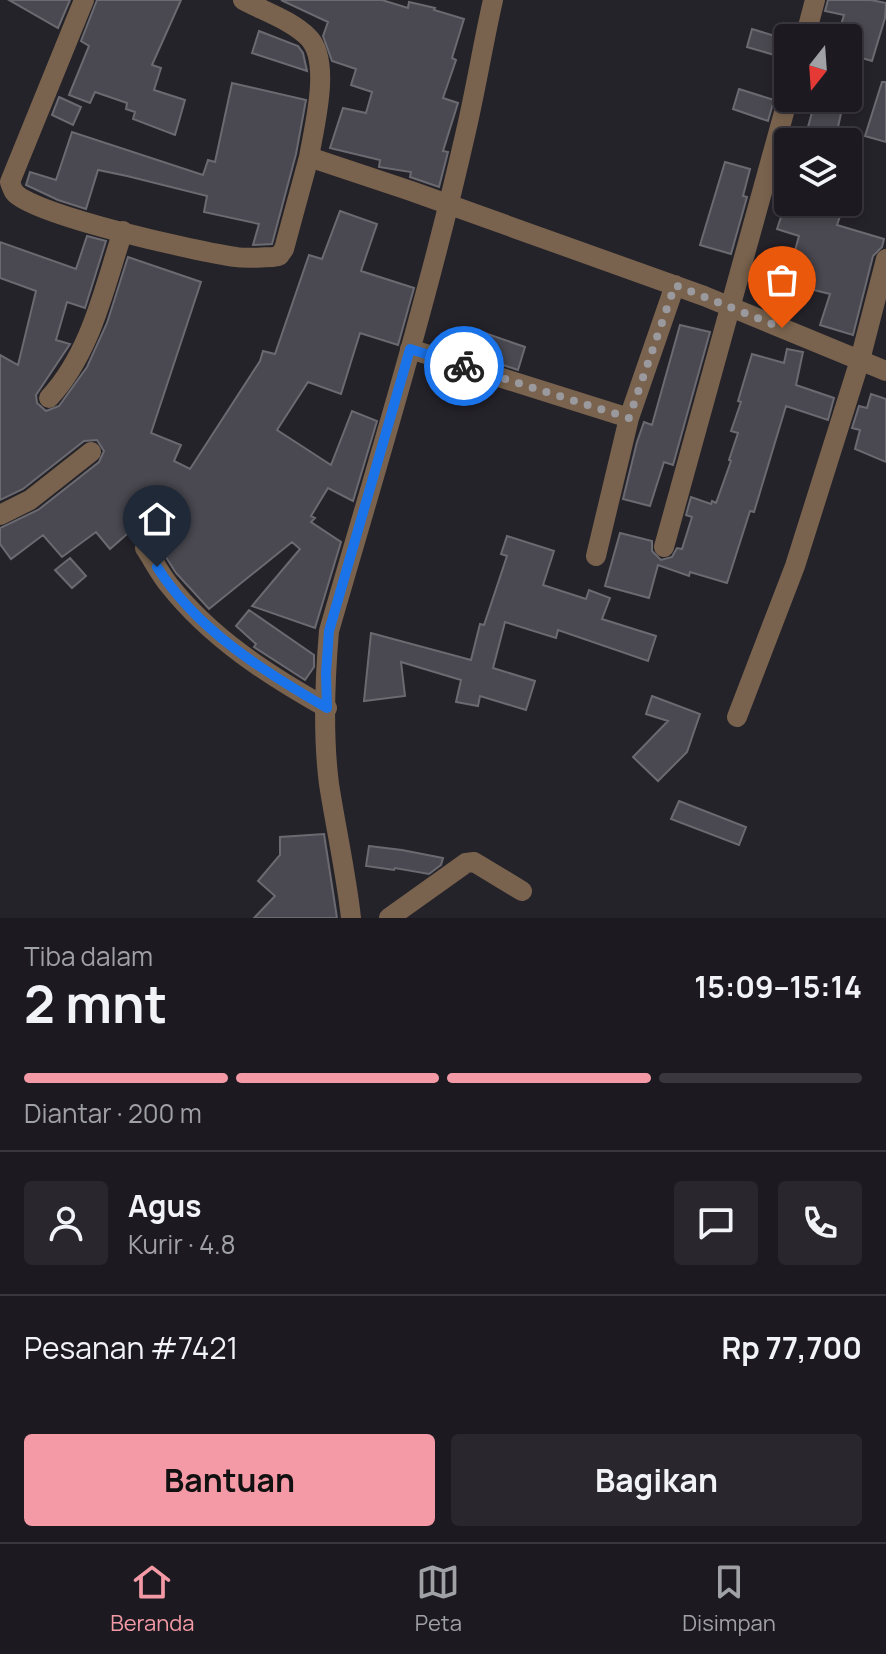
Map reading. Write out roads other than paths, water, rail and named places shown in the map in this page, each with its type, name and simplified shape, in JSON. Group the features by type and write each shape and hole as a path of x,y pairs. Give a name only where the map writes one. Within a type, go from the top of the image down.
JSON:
{"street":[{"path":"84,0 10,182 15,193 30,202 123,231 239,258 279,256 284,249 309,157 319,95 316,48 300,30 243,0"},
{"path":"351,918 329,782 326,673 329,631 410,349 467,131 493,0"},
{"path":"809,24 815,0"},
{"path":"664,547 784,112"},
{"path":"309,157 675,285 886,371"},
{"path":"49,398 67,379 81,351 123,231"},
{"path":"737,717 795,566 860,360 886,259"},
{"path":"596,556 629,418 675,285"},
{"path":"410,349 629,418"},
{"path":"0,515 30,500 91,452"},
{"path":"145,548 169,585 226,643 271,677 327,708"},
{"path":"389,918 466,863 474,862 522,891"}]}
